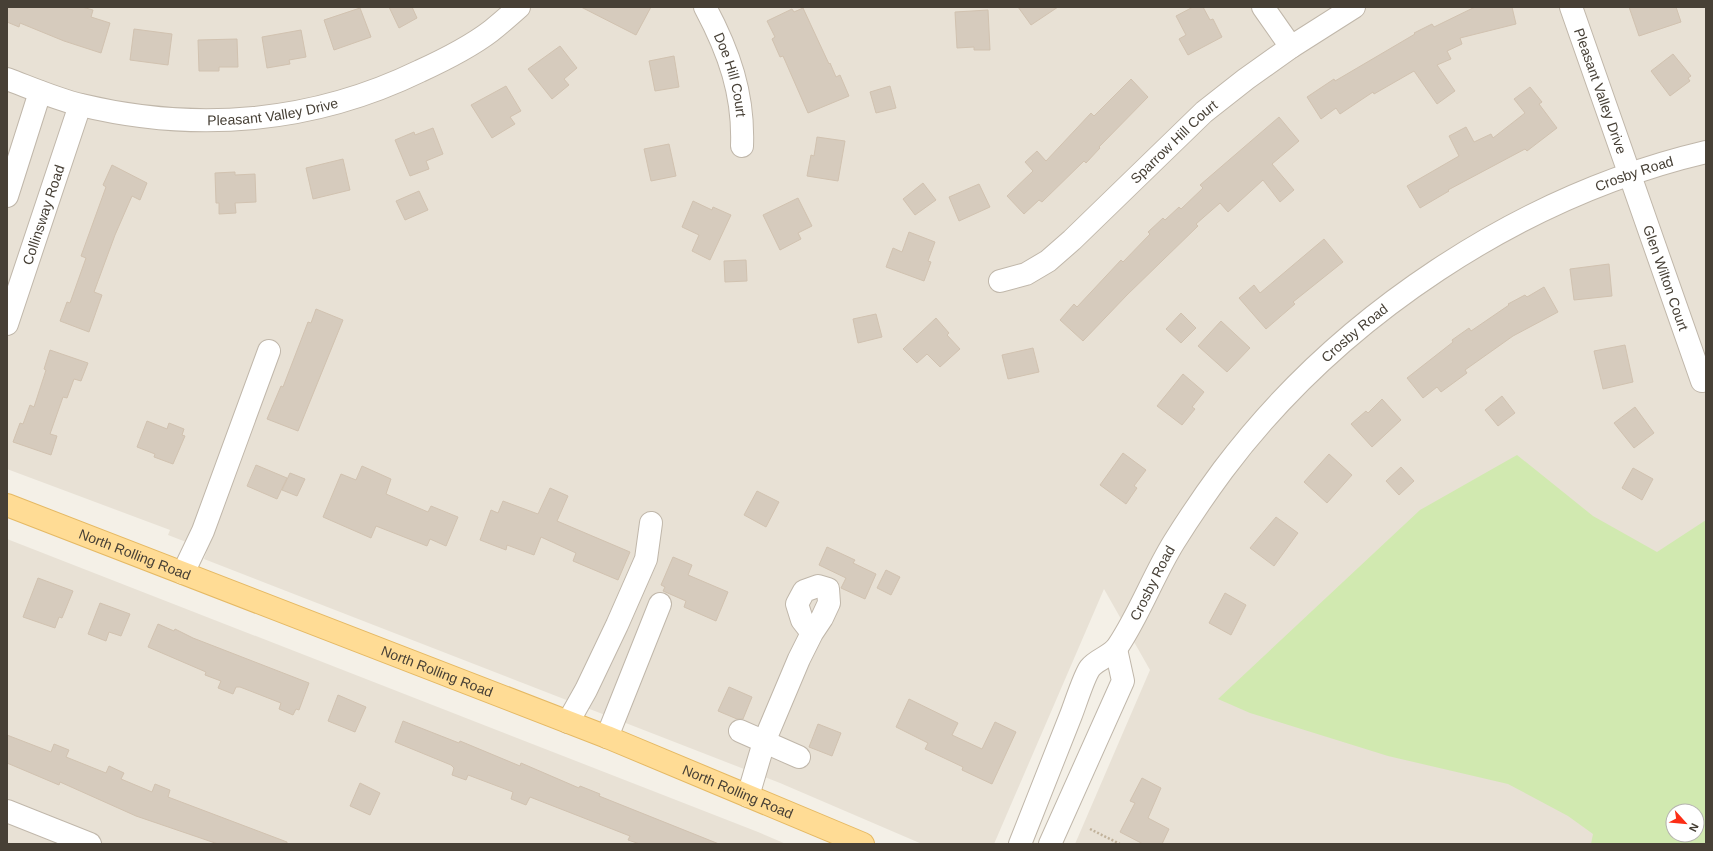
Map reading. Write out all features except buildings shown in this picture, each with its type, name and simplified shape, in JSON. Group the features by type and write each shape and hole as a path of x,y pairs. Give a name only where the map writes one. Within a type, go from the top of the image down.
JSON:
{"main road":[{"name":"North Rolling Road","path":"7,505 607,736 863,844"}],"street":[{"name":"Pleasant Valley Drive","path":"7,79 80,105 127,115 185,121 286,115 338,103 387,86 445,60 490,32 519,7"},
{"name":"Doe Hill Court","path":"705,7 731,66 737,85 743,120 742,146"},
{"path":"1263,7 1291,48"},
{"name":"Sparrow Hill Court","path":"1000,281 1026,274 1048,261 1204,112 1246,79 1354,7"},
{"name":"Pleasant Valley Drive","path":"1571,7 1628,175"},
{"path":"7,196 40,92"},
{"name":"Collinsway Road","path":"7,324 80,105"},
{"name":"Crosby Road","path":"1020,844 1090,667 1116,649 1174,542 1224,470 1266,419 1321,362 1386,307 1446,264 1509,227 1568,198 1628,175 1706,152"},
{"name":"Glen Wilton Court","path":"1628,175 1702,381"},
{"path":"183,573 203,531 269,351"},
{"path":"568,722 589,684 646,559 651,523"},
{"path":"634,585 636,602 645,642"},
{"path":"607,736 660,604"},
{"path":"748,796 764,742 812,633"},
{"path":"1050,844 1123,681 1116,649"},
{"path":"740,731 799,757"},
{"path":"7,811 59,838 90,844"}],"path":[{"path":"1090,829 1120,844"}],"shaded area":[{"path":"7,7 1706,7 1706,844 1075,844 1150,670 1104,589 994,844 922,844 780,783 204,559 207,550 168,535 170,530 7,469"},
{"path":"7,539 758,832 786,844 7,844"}],"green space":[{"path":"1517,455 1593,516 1657,552 1706,520 1706,844 1591,844 1593,834 1568,816 1508,784 1388,756 1250,713 1218,699 1420,510"}]}
